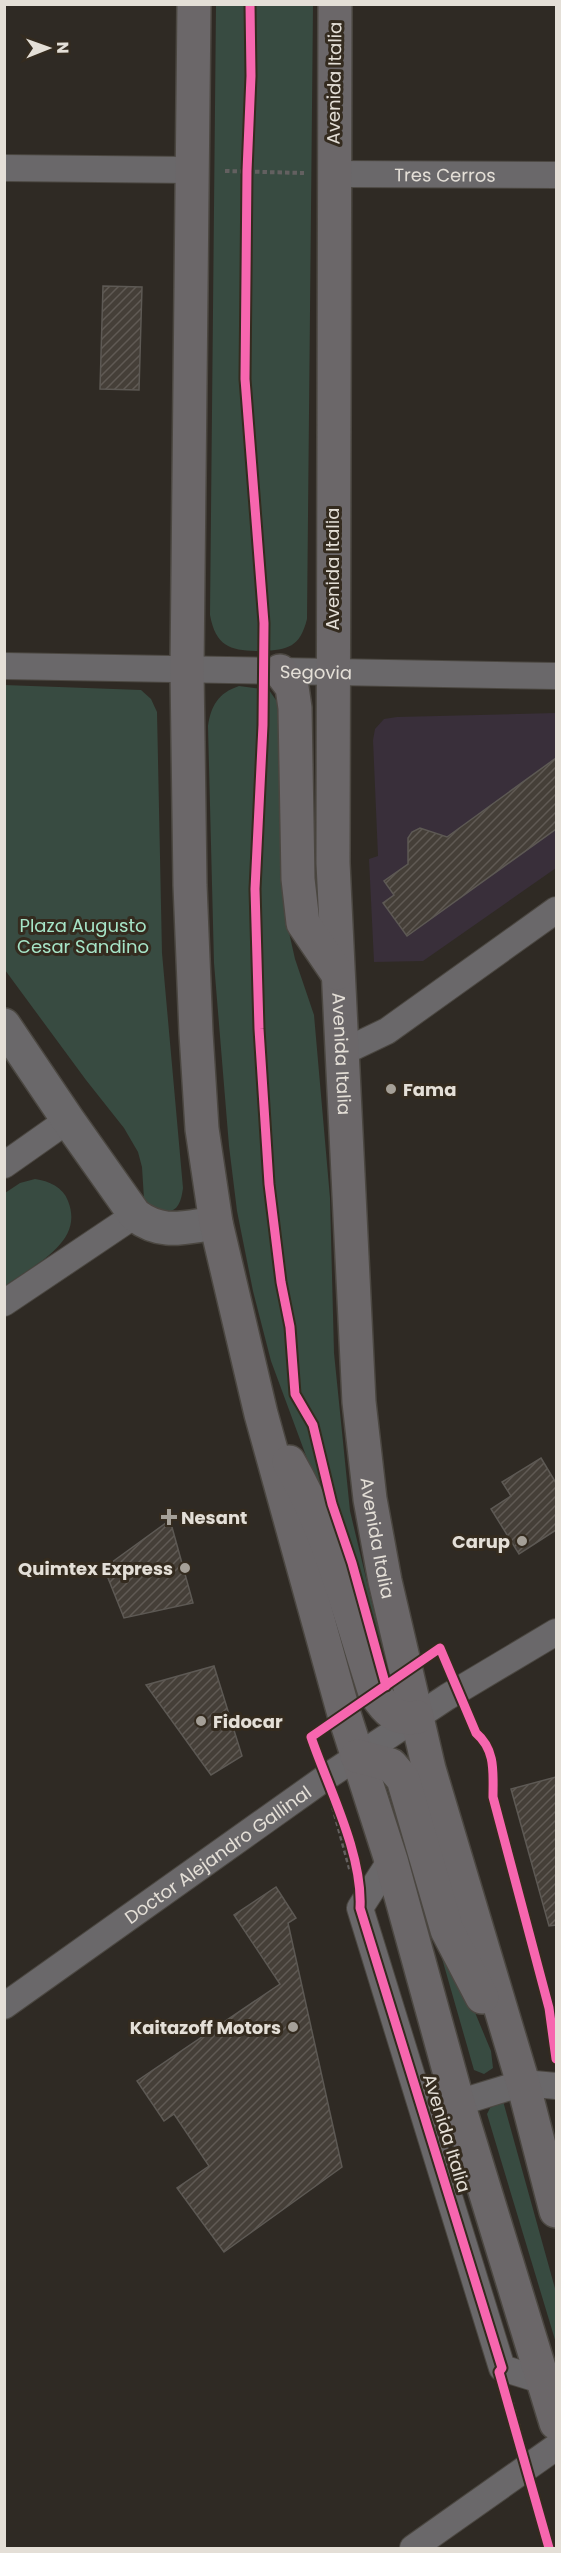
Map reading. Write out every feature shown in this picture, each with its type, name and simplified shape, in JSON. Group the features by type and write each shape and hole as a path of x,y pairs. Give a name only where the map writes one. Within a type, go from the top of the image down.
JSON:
{"main road":[{"name":"Avenida Italia","path":"194,4 187,670 196,1033 202,1129 216,1223 261,1414 357,1756 391,1860 458,2103 556,2423"},
{"name":"Avenida Italia","path":"335,4 333,863 341,1053 355,1278 359,1402 370,1499 385,1581 429,1769 523,2083 556,2211"},
{"path":"280,671 292,687 296,708 298,879 303,922 338,975"},
{"path":"261,1414 304,1488 340,1586 375,1693 386,1710 402,1717 417,1717"},
{"path":"357,1756 391,1765 403,1779 447,1930 481,1996 500,2011"}],"street":[{"path":"4,168 191,170"},
{"name":"Tres Cerros","path":"333,174 556,175"},
{"name":"Segovia","path":"4,666 556,676"},
{"path":"341,1053 387,1031 556,910"},
{"path":"4,1025 135,1215 149,1226 165,1230 216,1223"},
{"path":"4,1165 68,1120"},
{"path":"4,1302 135,1215"},
{"name":"Doctor Alejandro Gallinal","path":"4,2006 357,1756 556,1632"},
{"path":"360,1908 391,1860"},
{"name":"Avenida Italia","path":"360,1908 502,2368"},
{"name":"Avenida Italia","path":"458,2103 523,2083 556,2086"},
{"path":"502,2368 544,2380"},
{"path":"413,2548 556,2447"}],"path":[{"path":"247,183 248,159"},
{"path":"191,170 333,174"},
{"path":"325,1778 338,1803 361,1889 360,1908"},
{"path":"502,2368 499,2372 549,2548"}],"shaded area":[{"path":"556,713 556,868 423,961 374,962 369,859 378,856 373,740 375,729 384,719 397,717"}],"green space":[{"path":"216,5 313,5 307,619 297,641 279,650 242,650 227,645 216,635 210,615"},
{"name":"Plaza Augusto Cesar Sandino","path":"4,685 141,690 151,699 157,712 162,953 183,1188 180,1202 170,1211 150,1209 144,1199 142,1167 138,1152 124,1128 5,970"},
{"path":"239,686 269,690 278,703 288,928 295,959 314,1015 330,1198 334,1353 350,1511 387,1666 380,1671 329,1518 271,1361 253,1291 237,1211 229,1146 214,963 208,726 211,712 217,701 226,692"},
{"path":"35,1179 55,1186 66,1196 71,1216 69,1229 63,1241 42,1261 5,1286 5,1193 20,1183"},
{"path":"392,1784 442,1933 491,2051 493,2068 484,2074 474,2070"},
{"path":"503,2101 556,2292 556,2343 487,2114 490,2108"}],"building":[{"path":"103,286 142,287 139,390 100,389"},
{"path":"556,758 556,829 407,936 383,903 394,895 384,881 408,864 408,838 412,832 420,828 447,837"},
{"path":"541,1458 556,1483 556,1530 519,1554 491,1509 511,1496 502,1482"},
{"path":"170,1520 193,1603 124,1618 104,1568"},
{"name":"Fidocar","path":"214,1666 242,1756 211,1775 146,1685"},
{"path":"556,1777 556,1925 549,1926 511,1789"},
{"path":"276,1887 296,1918 288,1923 342,2167 224,2252 177,2188 209,2166 174,2114 164,2121 137,2081 280,1984 234,1915"}],"cycle path":[{"path":"250,4 251,76 247,171 245,379 264,623 263,725 255,889 259,1029 269,1184 281,1282 290,1327 295,1394 313,1425 332,1504 352,1563 386,1686"},
{"path":"549,2548 499,2372 502,2368 360,1908 356,1866 350,1843 311,1737 440,1648 476,1733 490,1754 493,1771 493,1797 549,2008 556,2059"}],"place":[{"name":"Fama","path":"391,1089"},
{"name":"Nesant","path":"169,1517"},
{"name":"Carup","path":"522,1541"},
{"name":"Quimtex Express","path":"185,1568"},
{"name":"Fidocar","path":"201,1721"},
{"name":"Kaitazoff Motors","path":"293,2027"}]}
